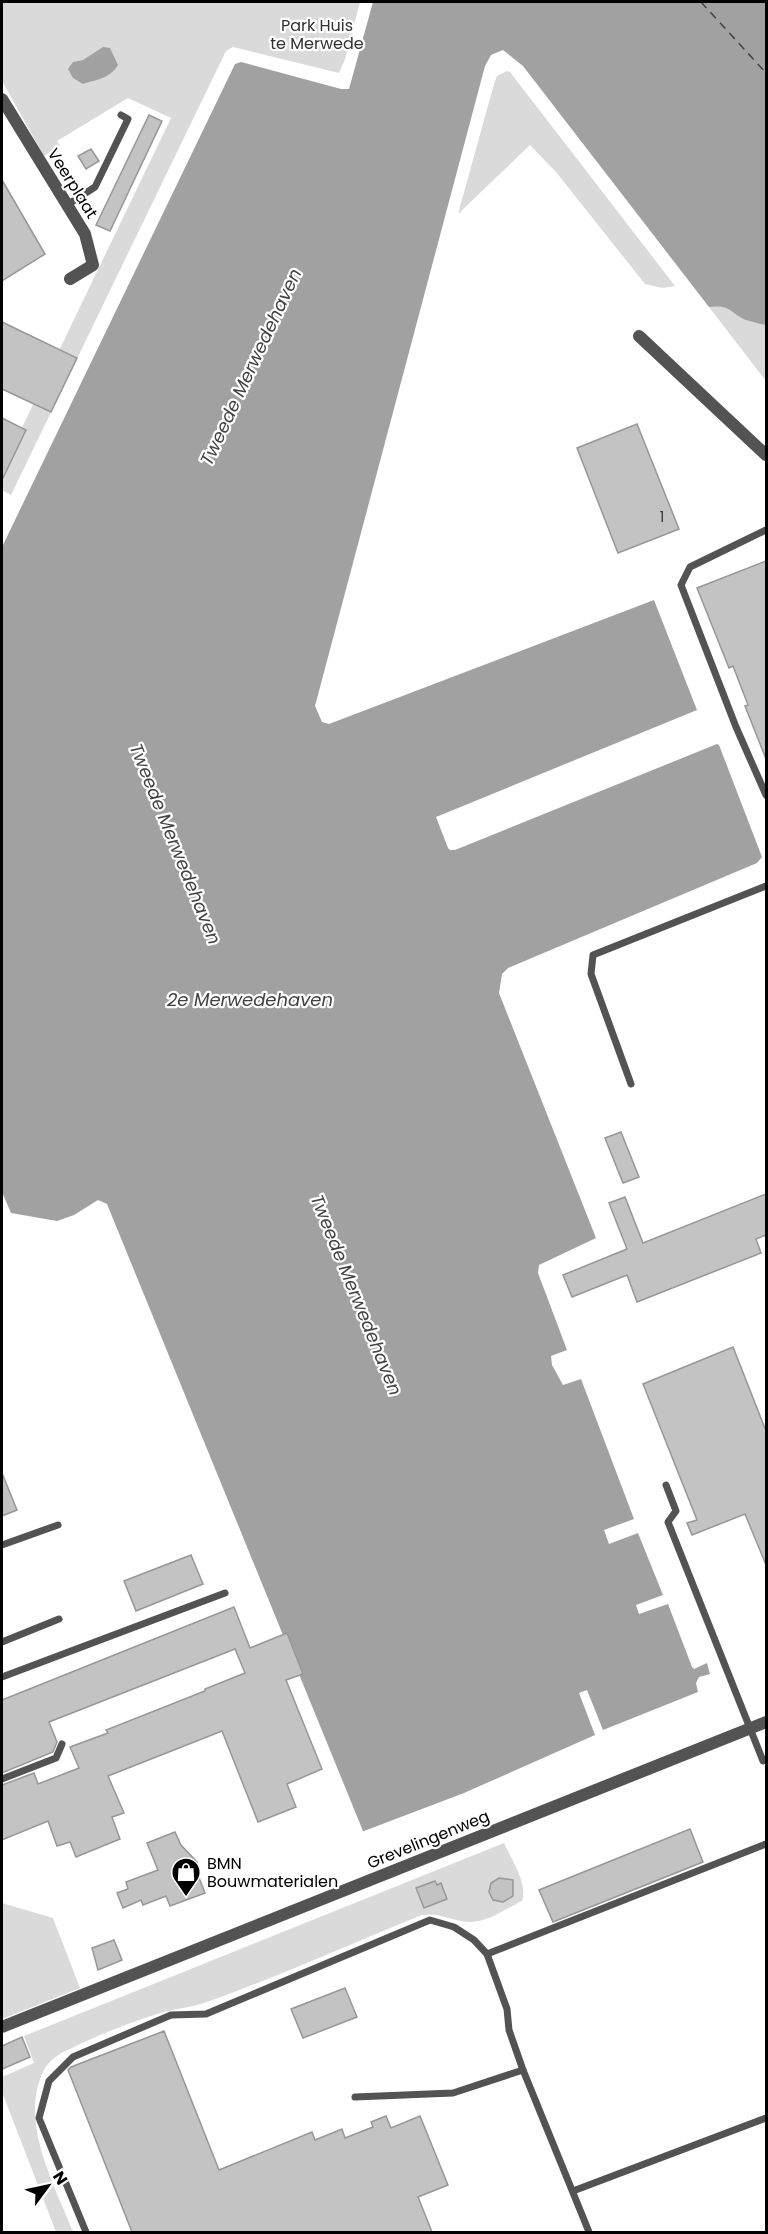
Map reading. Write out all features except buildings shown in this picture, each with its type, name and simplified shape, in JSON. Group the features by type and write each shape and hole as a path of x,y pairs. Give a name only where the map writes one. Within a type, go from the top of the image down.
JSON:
{"street":[{"name":"Veerplaat","path":"2,99 85,234 93,265 70,279"},
{"path":"639,336 766,455"},
{"name":"Grevelingenweg","path":"2,2027 766,1722"}],"lane":[{"path":"67,205 95,187 128,120 121,115"},
{"path":"766,530 690,567 681,585 736,727 766,795"},
{"path":"631,1084 591,974 593,955 766,886"},
{"path":"666,1485 676,1511 668,1522 763,1761"},
{"path":"2,1545 58,1525"},
{"path":"2,1677 225,1593"},
{"path":"2,1642 59,1619"},
{"path":"2,1779 56,1758 62,1744"},
{"path":"487,1954 766,1844"},
{"path":"86,2232 39,2118 49,2081 73,2057 171,2014 206,2014 430,1920 453,1927 474,1940 487,1954 507,2009 508,2030 589,2232"},
{"path":"355,2097 453,2093 523,2070"},
{"path":"573,2191 766,2118"}],"green space":[{"name":"Park Huis te Merwede","path":"2,2 360,2 339,73 233,47 226,51 11,495 2,490 2,469 171,118 128,98 57,141 60,146 44,156 2,81","holes":["83,60 104,78 98,79 73,62"]},
{"path":"507,71 675,286 662,288 645,284 556,172 530,145 458,214 494,84 497,76"},
{"path":"719,306 732,309 745,319 766,325 766,381 709,307"},
{"path":"504,1843 521,1879 523,1894 522,1901 497,1914 476,1922 422,1915 234,1992 201,2004 160,2013 122,2026 54,2058 43,2072 37,2091 35,2112 42,2154 73,2232 56,2232 2,2092 2,2077 34,2063 24,2036"},
{"path":"2,1903 53,1918 80,1988 2,2019"}],"water":[{"name":"2e Merwedehaven","path":"373,2 766,2 766,325 746,320 726,308 709,307 523,66 503,50 491,55 485,66 315,706 322,722 329,724 654,600 697,710 436,817 448,848 455,850 719,745 762,857 757,863 508,968 502,974 499,993 596,1238 539,1265 538,1273 567,1350 551,1356 552,1365 563,1385 581,1379 634,1519 604,1530 609,1544 638,1533 663,1595 636,1605 639,1614 668,1604 692,1667 694,1669 707,1663 710,1674 699,1677 696,1683 698,1692 603,1730 587,1690 579,1693 595,1735 464,1793 363,1831 107,1204 98,1200 74,1215 57,1221 11,1213 2,1192 2,547 235,64 241,62 341,89 349,89"},
{"path":"103,47 110,48 118,65 115,70 103,78 83,84 73,78 68,69 73,62 83,60"}],"ferry route":[{"path":"701,2 766,73"}],"place":[{"name":"BMN Bouwmaterialen","path":"186,1898"}],"water label":[{"name":"Tweede Merwedehaven","path":"251,367"},
{"name":"Tweede Merwedehaven","path":"175,844"},
{"name":"Tweede Merwedehaven","path":"356,1295"}]}
